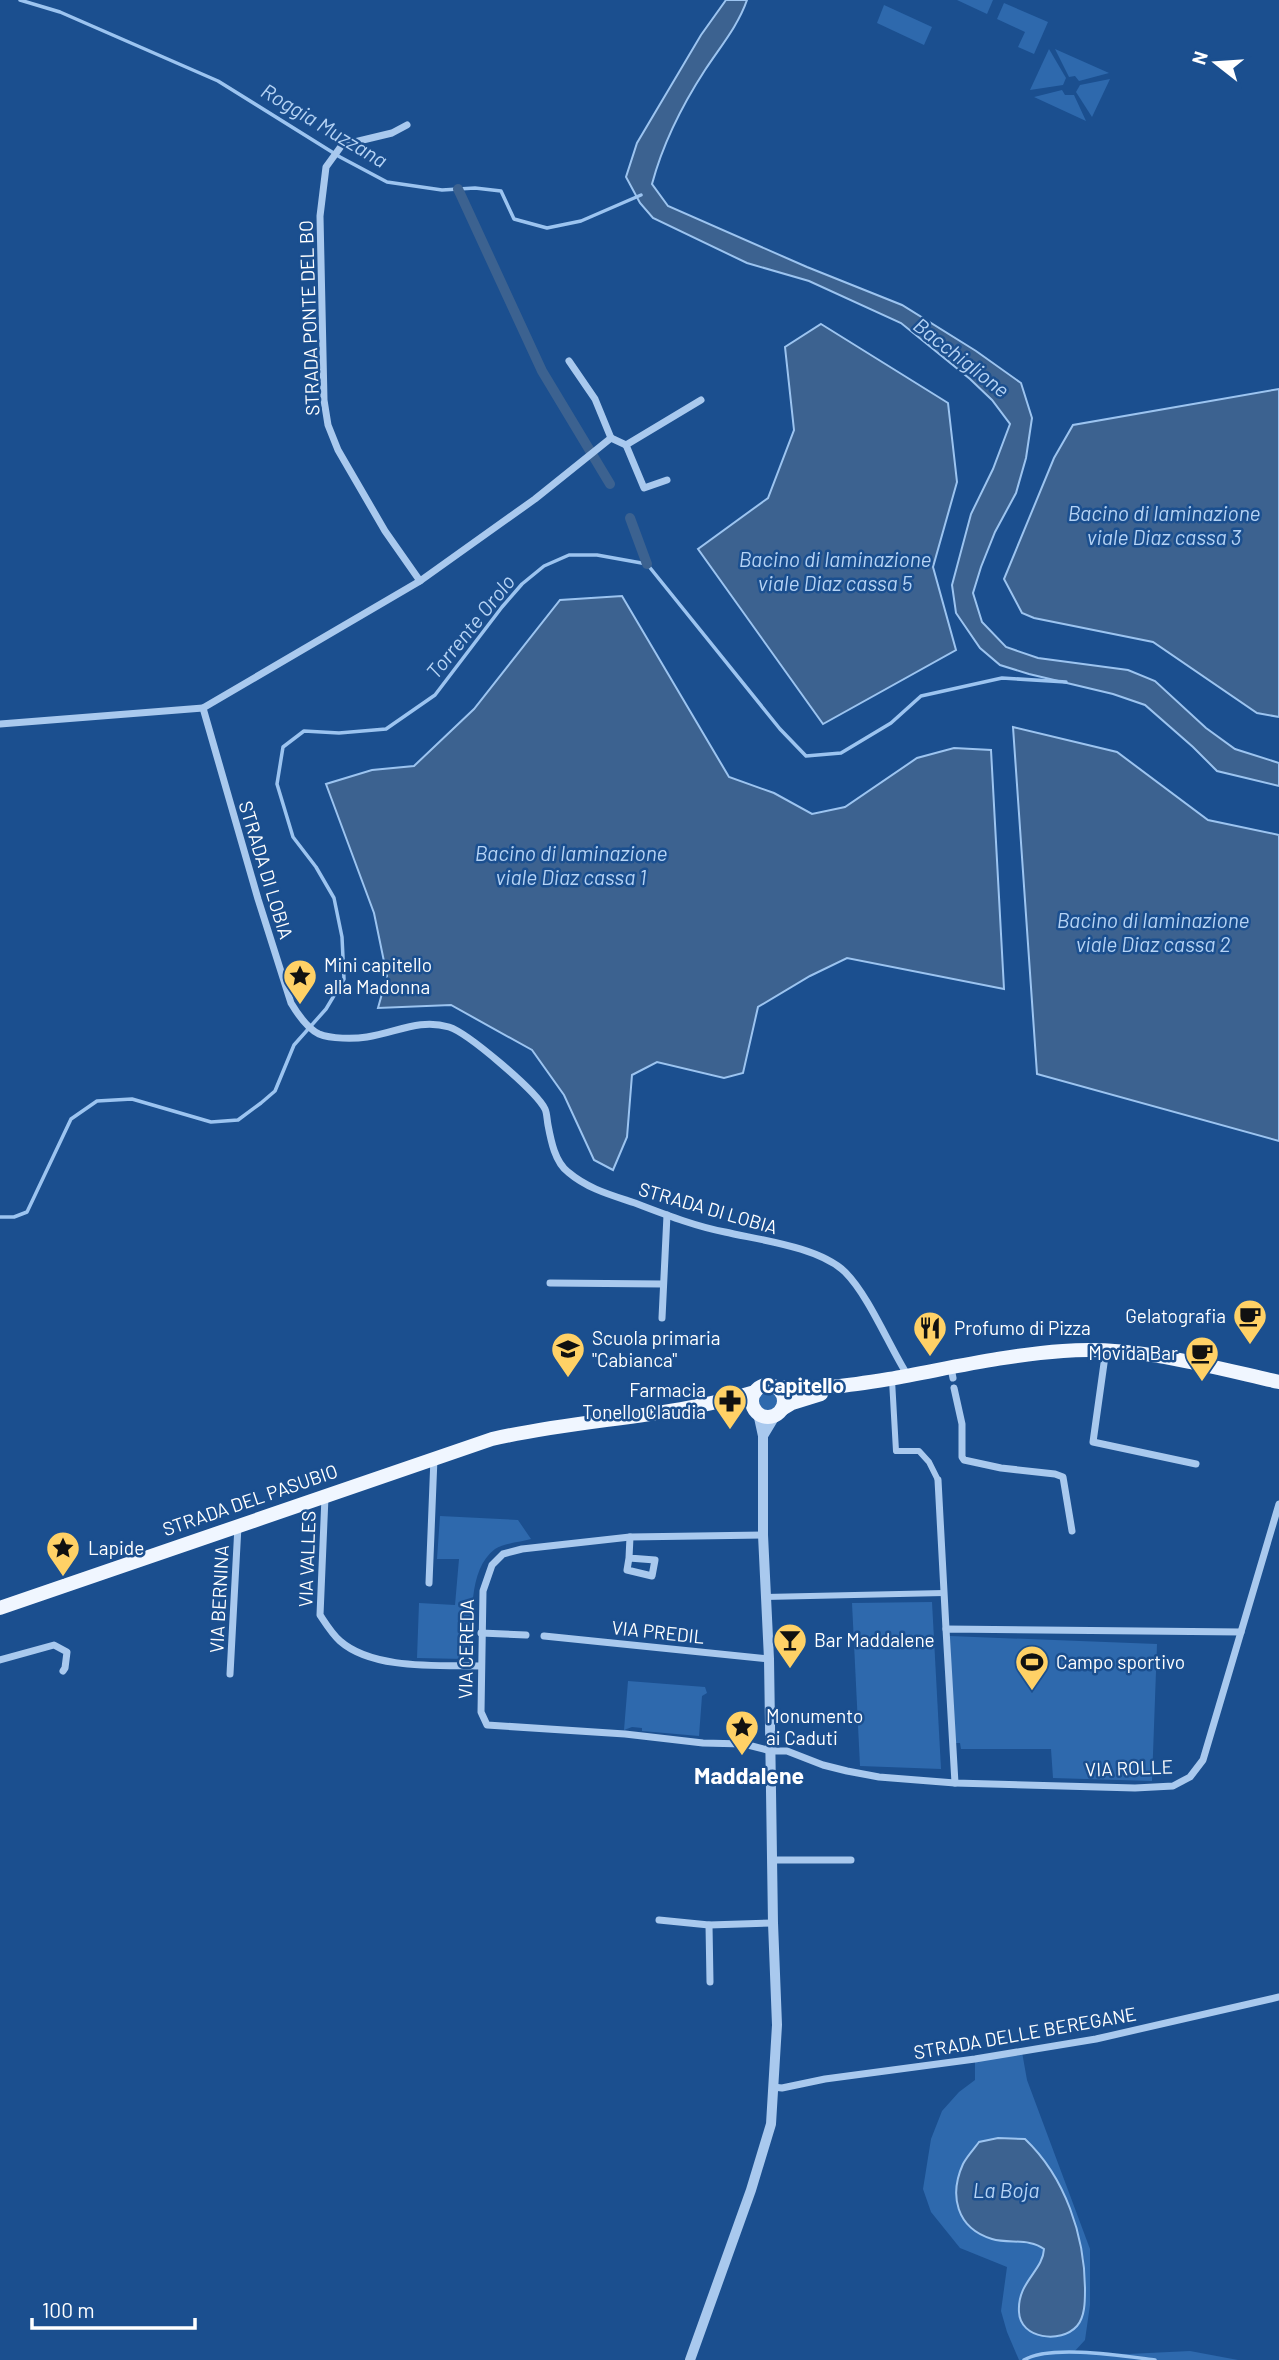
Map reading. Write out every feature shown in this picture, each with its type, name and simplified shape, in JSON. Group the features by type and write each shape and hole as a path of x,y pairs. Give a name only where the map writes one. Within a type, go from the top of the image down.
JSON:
{"main road":[{"path":"860,1384 810,1389 765,1385 755,1392 753,1398 756,1411 763,1416 779,1412 803,1399 860,1384 908,1376 952,1373 1062,1351 1106,1349 1154,1355 1279,1382"},
{"path":"777,1387 784,1397 779,1412"},
{"name":"STRADA DEL PASUBIO","path":"0,1608 325,1494 492,1439 537,1428 677,1409 755,1392"},
{"name":"STRADA DEL PASUBIO","path":"677,1409 730,1407 756,1411"}],"street":[{"name":"STRADA PONTE DEL BO","path":"407,125 392,133 342,145 326,167 320,216 324,400 328,425 338,450 386,531 420,581"},
{"path":"569,361 595,399 611,438 626,445 644,488 667,480"},
{"path":"626,445 701,400"},
{"path":"0,724 203,708 420,581 535,499 611,438"},
{"name":"STRADA DI LOBIA","path":"203,708 254,887 291,1003 304,1021 318,1034 367,1038 401,1027 430,1023 451,1028 472,1039 525,1087 545,1110 554,1152 565,1170 587,1186 667,1215 717,1231 801,1250 843,1270 857,1286 908,1376"},
{"path":"662,1318 667,1215"},
{"path":"550,1283 662,1284"},
{"path":"1106,1349 1093,1442 1195,1464"},
{"path":"892,1378 896,1451 919,1451 929,1462 938,1480 955,1783"},
{"path":"954,1388 962,1423 964,1460 1063,1477 1072,1531"},
{"path":"690,2360 751,2190 771,2123 774,2087 777,2025 769,1659 763,1535 762,1436 756,1411"},
{"path":"762,1436 779,1412"},
{"path":"429,1583 434,1457"},
{"name":"VIA VALLES","path":"325,1494 320,1615 331,1631 342,1643 366,1654 400,1663 481,1666"},
{"name":"VIA ROLLE","path":"771,1751 788,1751 824,1765 879,1777 955,1783 1135,1788 1173,1786 1183,1782 1203,1760 1279,1504"},
{"name":"VIA BERNINA","path":"230,1674 238,1525"},
{"name":"VIA CEREDA","path":"763,1535 630,1536 522,1549 503,1554 492,1565 483,1591 481,1712 487,1726 744,1744 771,1751"},
{"path":"629,1558 630,1536"},
{"path":"765,1597 944,1593"},
{"path":"946,1629 1241,1632"},
{"path":"481,1633 526,1635"},
{"name":"VIA PREDIL","path":"544,1636 769,1659"},
{"path":"0,1660 54,1645 67,1651 63,1671"},
{"path":"773,1860 851,1860"},
{"path":"659,1920 709,1925 773,1923"},
{"path":"709,1925 710,1982"},
{"name":"STRADA DELLE BEREGANE","path":"774,2087 964,2061 1083,2041 1279,1997"}],"shaded area":[{"path":"957,0 993,0 987,14"},
{"path":"1004,3 1048,22 1034,54 1018,47 1025,32 997,19"},
{"path":"884,5 932,27 924,45 877,23"},
{"path":"1049,49 1066,78 1063,85 1030,90"},
{"path":"1055,49 1109,73 1079,81 1075,76 1069,77"},
{"path":"1110,79 1092,117 1076,92 1080,85"},
{"path":"1062,90 1065,95 1074,95 1086,121 1034,97"},
{"path":"764,1392 772,1392 777,1401 775,1408 764,1410 759,1405 759,1397"},
{"path":"440,1516 518,1520 531,1539 495,1549 486,1558 480,1569 473,1596 471,1652 465,1659 417,1658 419,1603 455,1605 459,1559 437,1559"},
{"path":"932,1602 941,1769 860,1766 852,1603"},
{"name":"Campo sportivo","path":"950,1636 1157,1644 1152,1781 1053,1778 1051,1749 961,1749 960,1743 953,1743"},
{"path":"628,1681 705,1687 707,1693 702,1696 699,1736 642,1731 642,1728 632,1727 624,1730"},
{"path":"1022,2052 1027,2080 1090,2249 1090,2305 1085,2340 1074,2352 1128,2354 1190,2351 1238,2360 1019,2360 1001,2311 1007,2267 960,2248 931,2212 923,2189 931,2139 942,2111 959,2092 975,2080 975,2059","holes":["998,2138 1025,2140 1084,2259 1085,2306 1078,2325 1039,2265 1044,2258 1045,2249 1027,2242 992,2238 969,2227"]}],"water":[{"name":"Bacchiglione","path":"726,0 747,0 734,28 705,70 681,112 667,140 652,184 668,206 902,305 1021,383 1032,418 1026,458 1016,493 995,532 973,593 982,622 1006,647 1038,658 1128,670 1155,681 1206,728 1235,749 1279,763 1279,786 1217,771 1145,705 1000,665 980,648 956,613 952,585 971,514 993,469 1010,424 992,400 901,323 809,281 747,263 653,218 640,203 626,177 637,143 701,35"},
{"name":"Bacino di laminazione viale Diaz cassa 5","path":"821,324 948,403 957,482 933,567 956,650 823,724 698,549 768,498 794,430 785,347"},
{"name":"Bacino di laminazione viale Diaz cassa 3","path":"1279,389 1279,717 1257,713 1153,642 1034,618 1022,613 1004,579 1054,458 1073,425"},
{"name":"Bacino di laminazione viale Diaz cassa 1","path":"622,596 729,777 774,793 812,814 845,807 917,758 954,748 991,750 1004,989 847,958 758,1007 743,1073 724,1078 657,1062 632,1075 627,1137 613,1170 594,1160 564,1095 532,1050 451,1005 378,1008 387,976 374,913 326,784 372,770 414,766 474,709 560,600"},
{"name":"Bacino di laminazione viale Diaz cassa 2","path":"1013,727 1117,752 1208,820 1279,835 1279,1141 1037,1074"},
{"name":"La Boja","path":"998,2138 1025,2139 1051,2171 1070,2208 1081,2249 1085,2290 1082,2318 1070,2332 1052,2337 1042,2336 1026,2328 1021,2321 1019,2302 1043,2257 1044,2249 1032,2243 992,2239 980,2234 963,2219 959,2209 957,2187 965,2161 979,2142"}],"waterway":[{"name":"Roggia Muzzana","path":"20,0 60,12 218,81 340,157 387,182 442,190 475,188 501,191 514,219 547,228 581,221 641,195"},
{"path":"458,189 542,371 610,484"},
{"path":"630,518 647,564"},
{"name":"Torrente Orolo","path":"0,1217 14,1217 27,1212 71,1119 97,1101 132,1099 211,1122 238,1120 275,1091 294,1045 326,1009 344,979 342,937 334,898 316,867 293,837 277,784 283,747 304,731 339,733 386,729 435,695 502,607 522,584 544,566 569,555 597,555 647,564 780,729 806,756 841,753 891,723 921,696 1002,678 1066,682"},
{"path":"1024,2360 1036,2355 1069,2352 1155,2360"}],"place":[{"name":"Mini capitello alla Madonna","path":"300,1006"},
{"name":"Gelatografia","path":"1250,1346"},
{"name":"Profumo di Pizza","path":"930,1358"},
{"name":"Scuola primaria \"Cabianca\"","path":"568,1379"},
{"name":"Movida Bar","path":"1202,1383"},
{"name":"Farmacia Tonello Claudia","path":"730,1431"},
{"name":"Lapide","path":"63,1578"},
{"name":"Bar Maddalene","path":"790,1670"},
{"name":"Campo sportivo","path":"1032,1692"},
{"name":"Monumento ai Caduti","path":"742,1757"}],"district":[{"name":"Capitello","path":"803,1386"},
{"name":"Maddalene","path":"749,1776"}]}
